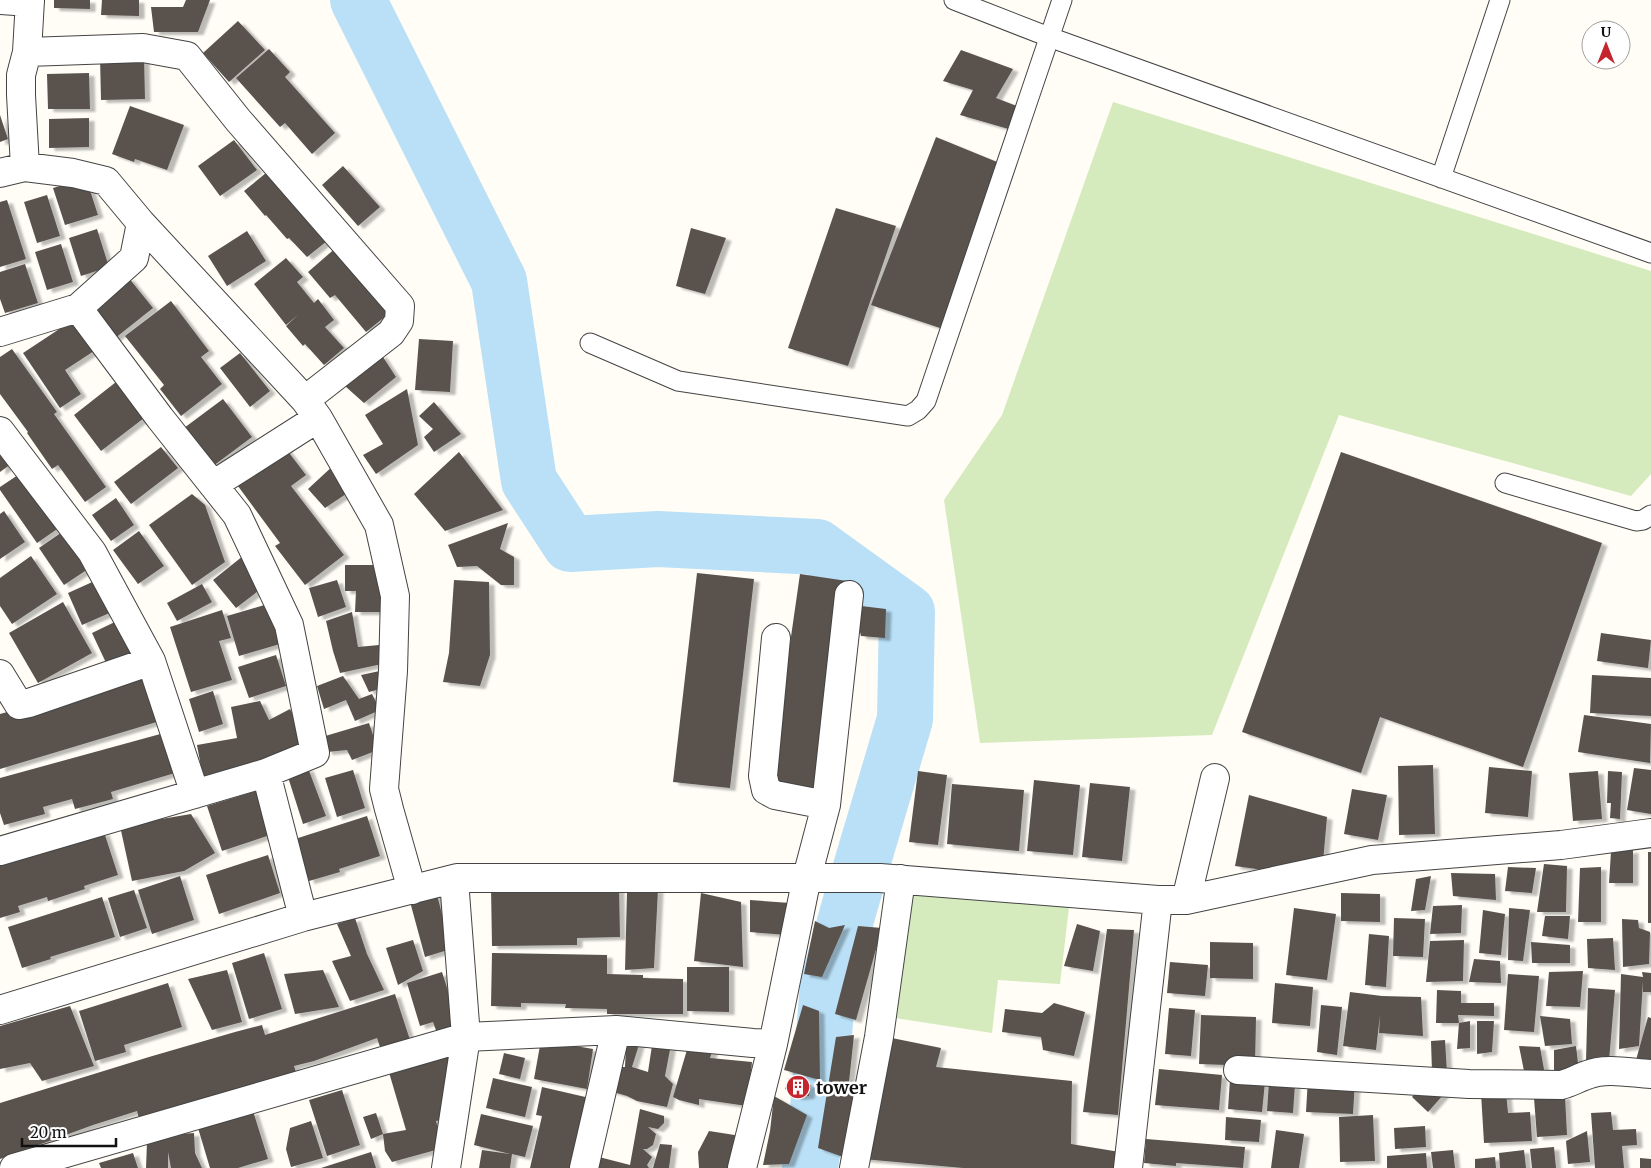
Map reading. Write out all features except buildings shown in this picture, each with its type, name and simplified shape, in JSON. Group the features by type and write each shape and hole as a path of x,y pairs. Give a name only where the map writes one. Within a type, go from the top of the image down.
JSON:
{"street":[{"path":"0,0 30,1 27,52 21,75 21,95 12,170 73,173 106,182 141,223 311,409 379,525 395,596 393,671 384,789 412,890"},
{"path":"27,52 142,48 187,56 238,120 400,306 399,321 391,333 311,409 213,485"},
{"path":"0,332 78,308 134,258 141,223"},
{"path":"0,852 266,773 316,753 289,625 237,515 160,418 78,308"},
{"path":"0,431 92,552 151,660 195,794"},
{"path":"742,1168 772,1044 807,877 826,805 849,595"},
{"path":"776,638 763,776 766,790 775,795 826,805"},
{"path":"0,674 9,708 29,703 151,660"},
{"path":"266,773 303,917"},
{"path":"1186,900 1215,778"},
{"path":"0,1010 303,917 457,878 807,877 890,879 1158,900 1186,900 1372,860 1560,845 1651,833"},
{"path":"446,1168 466,1036 455,893 457,878"},
{"path":"854,1168 879,1037 890,879"},
{"path":"1128,1168 1158,900"},
{"path":"14,1168 75,1160 466,1036 616,1030 772,1044"},
{"path":"584,1168 616,1030"},
{"path":"1238,1070 1469,1084 1561,1086 1588,1074 1606,1072 1651,1074"}],"lane":[{"path":"954,0 1050,37 1651,253"},
{"path":"590,343 678,381 908,416 918,410 926,401 1062,0"},
{"path":"1441,178 1500,0"},
{"path":"1506,483 1636,521 1643,520 1651,515"}],"green space":[{"path":"1113,102 1651,271 1651,474 1631,496 1339,415 1212,735 980,743 944,500 1002,415"},
{"path":"908,889 1069,907 1060,984 998,980 992,1033 895,1018"}],"waterway":[{"path":"358,0 499,281 529,481 570,544 658,539 817,547 907,612 905,719 828,985 818,1109 810,1168"}],"place":[{"name":"tower","path":"798,1087"}]}
